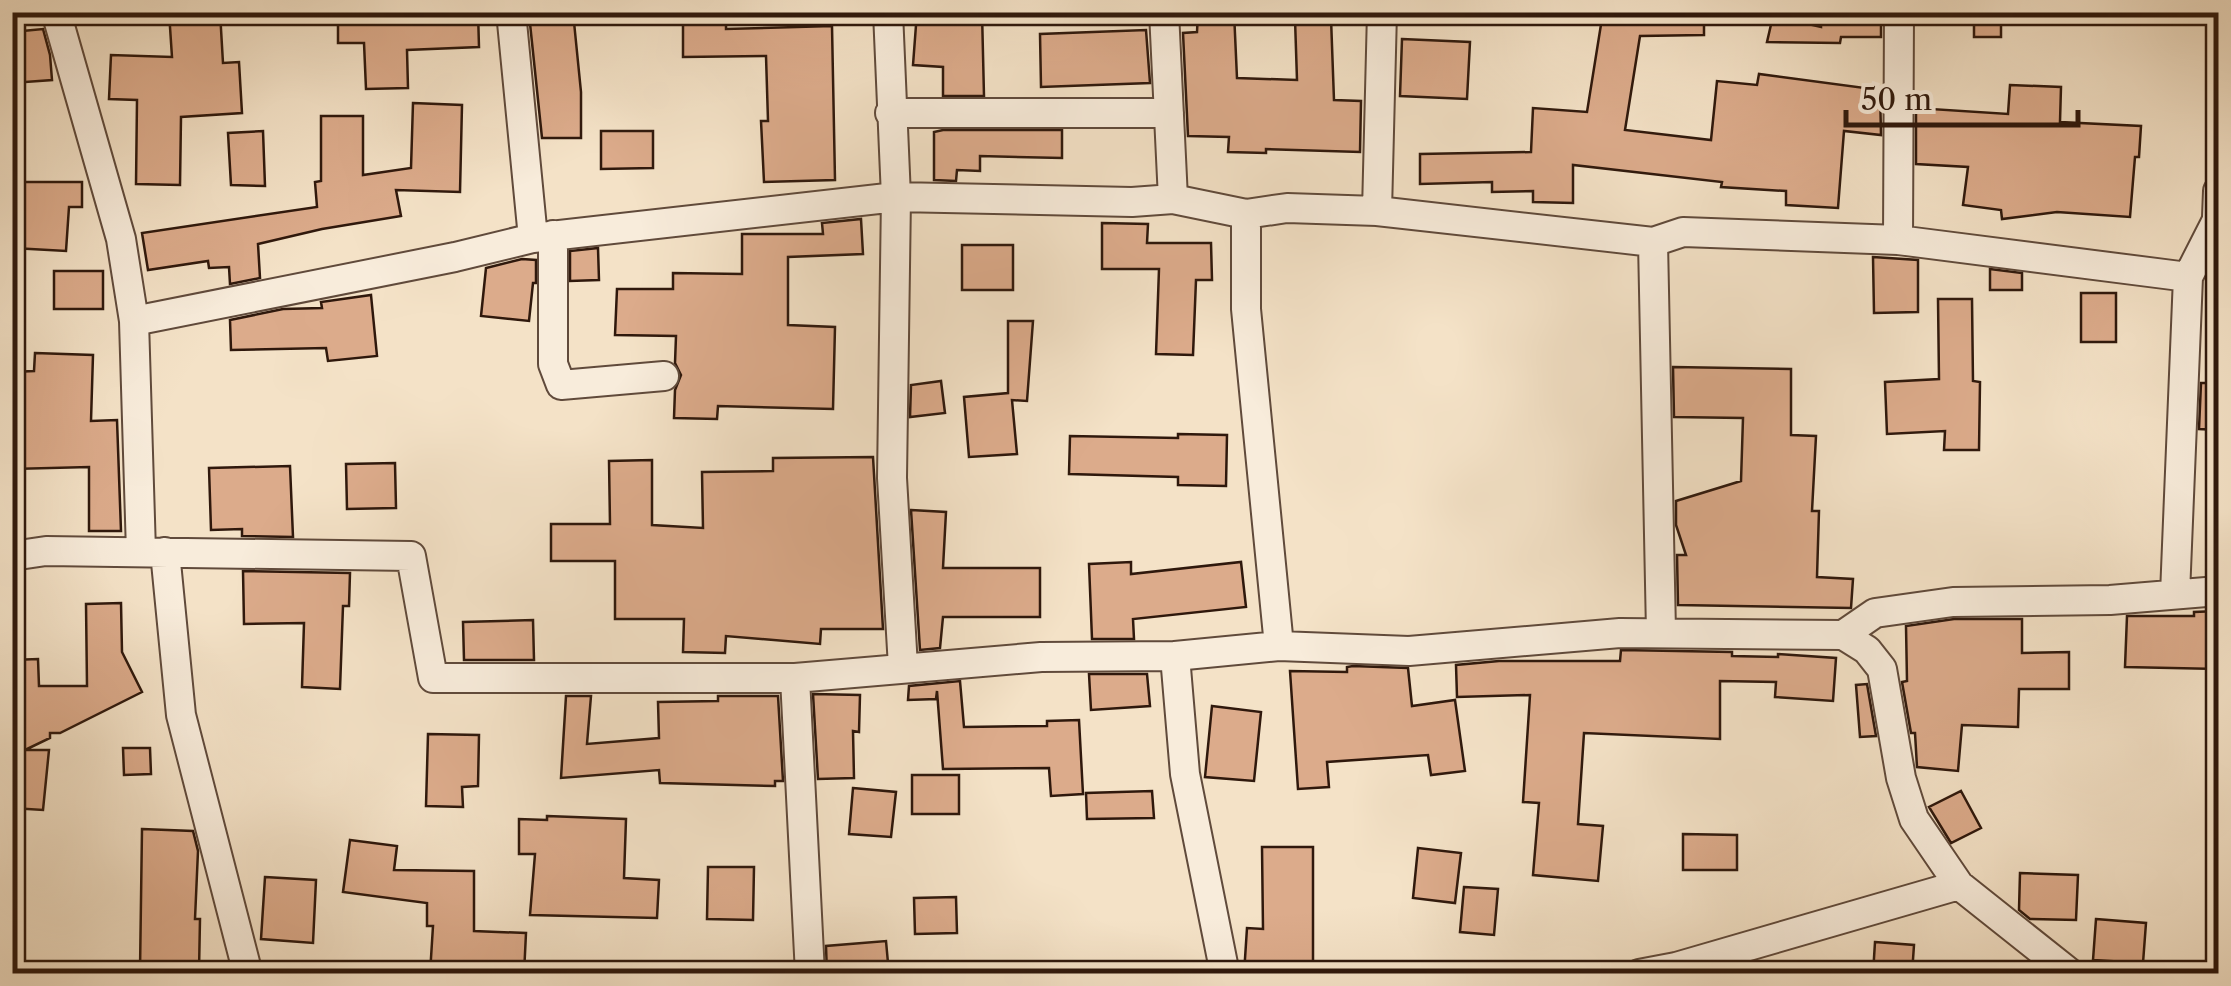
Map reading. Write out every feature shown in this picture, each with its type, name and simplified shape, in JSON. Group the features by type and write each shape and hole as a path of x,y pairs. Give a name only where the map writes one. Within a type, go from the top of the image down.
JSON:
{"street":[{"path":"56,12 121,239 134,321 153,552 181,715 248,974"},
{"path":"511,12 543,237 553,364 561,385 664,376"},
{"path":"888,12 896,197 892,478 904,667"},
{"path":"1164,12 1173,199"},
{"path":"1377,211 1382,12"},
{"path":"1898,240 1899,12"},
{"path":"890,114 1169,113"},
{"path":"134,321 543,237 896,197 1132,202 1173,199 1246,214 1287,208 1377,211 1653,242 1683,232 1898,240 2188,276"},
{"path":"2174,594 2188,276 2218,209"},
{"path":"1246,214 1246,308 1280,646"},
{"path":"1653,242 1661,632"},
{"path":"12,556 46,551 411,556 432,678 795,678 1041,657 1175,656 1280,646 1408,651 1620,632 1842,635 1868,650 1882,669 1902,778 1914,819 1958,885 2071,974"},
{"path":"1842,635 1875,613 1953,602 2041,602 2218,591"},
{"path":"1175,656 1185,774 1225,974"},
{"path":"795,678 810,974"},
{"path":"1640,974 1677,970 1958,885"}],"building":[{"path":"169,12 220,12 223,63 239,62 242,113 181,117 180,185 136,184 137,100 109,99 111,55 172,57"},
{"path":"338,12 478,12 479,47 407,50 408,88 366,89 364,43 338,43"},
{"path":"573,12 581,138 542,138 529,14"},
{"path":"683,12 726,12 726,29 832,26 835,180 764,182 761,121 768,121 766,56 683,57"},
{"path":"917,12 982,12 984,96 943,96 943,67 913,65"},
{"path":"1198,12 1234,12 1237,78 1297,80 1295,19 1331,18 1334,100 1361,101 1360,152 1228,152 1229,137 1188,136 1183,33 1197,32"},
{"path":"1603,12 1704,12 1704,35 1640,36 1625,130 1711,140 1717,81 1757,85 1759,74 1880,90 1881,135 1844,131 1838,208 1786,205 1786,191 1721,187 1722,182 1573,165 1573,203 1533,202 1533,191 1492,192 1492,182 1420,184 1420,154 1531,152 1533,108 1587,112"},
{"path":"1821,12 1881,12 1881,37 1841,37 1840,43 1767,42 1773,16 1821,27"},
{"path":"1974,12 2001,12 2001,37 1974,37"},
{"path":"43,29 52,80 12,83 12,32"},
{"path":"1146,30 1150,83 1041,87 1040,34"},
{"path":"1402,39 1470,42 1467,99 1400,96"},
{"path":"2010,85 2061,87 2060,122 2141,126 2130,217 2057,212 2002,219 2001,210 1963,205 1968,167 1916,164 1916,108 2008,114"},
{"path":"413,103 462,105 460,192 396,190 401,216 258,244 260,278 230,284 229,267 209,268 208,261 148,270 142,233 317,207 315,182 321,181 321,116 363,116 363,175 411,168"},
{"path":"1062,130 1062,158 980,156 980,171 957,170 956,181 934,180 934,132"},
{"path":"263,131 265,186 231,185 228,133"},
{"path":"601,131 653,131 653,168 601,169"},
{"path":"21,182 82,182 82,207 69,207 66,251 13,248 15,213 22,214"},
{"path":"861,219 863,254 788,257 788,325 835,327 833,409 718,406 717,419 674,418 675,390 681,375 675,363 676,336 615,335 617,289 673,289 673,273 742,274 742,234 823,234 822,223"},
{"path":"1102,223 1148,224 1147,243 1211,243 1212,280 1196,280 1193,355 1156,354 1159,269 1102,269"},
{"path":"962,245 1013,245 1013,290 962,290"},
{"path":"598,248 599,280 570,281 570,251"},
{"path":"1873,257 1918,260 1918,312 1874,313"},
{"path":"522,259 536,260 529,321 481,316 486,268"},
{"path":"1990,269 2022,273 2022,290 1990,290"},
{"path":"54,271 103,271 103,309 54,309"},
{"path":"2081,293 2116,293 2116,342 2081,342"},
{"path":"371,295 377,356 328,361 326,348 231,350 230,320 283,309 322,308 321,302"},
{"path":"1938,299 1972,299 1973,381 1980,382 1979,450 1944,450 1945,431 1887,434 1885,382 1939,379"},
{"path":"1008,321 1033,321 1027,401 1012,400 1017,454 969,457 964,397 1008,393"},
{"path":"35,353 93,355 91,421 117,420 121,531 89,531 89,467 12,469 12,372 34,371"},
{"path":"1673,367 1791,369 1791,435 1816,436 1812,511 1819,511 1817,577 1853,579 1851,608 1678,605 1677,555 1686,555 1676,525 1676,501 1741,481 1743,418 1674,417"},
{"path":"941,381 945,413 910,417 911,385"},
{"path":"2201,383 2218,383 2218,430 2199,429"},
{"path":"1178,434 1227,435 1226,486 1178,485 1178,477 1069,474 1070,436 1178,438"},
{"path":"873,457 883,629 821,629 820,644 726,636 725,653 683,652 684,619 615,619 615,561 551,561 551,524 610,524 609,461 652,460 652,525 703,528 702,472 773,471 773,458"},
{"path":"395,463 396,508 347,509 346,464"},
{"path":"290,466 293,537 242,536 242,529 211,530 209,468"},
{"path":"911,510 946,512 943,568 1040,568 1040,617 943,617 940,648 920,650"},
{"path":"1131,562 1131,574 1241,562 1246,607 1133,619 1134,639 1092,639 1089,564"},
{"path":"243,571 350,573 349,606 343,606 340,689 302,687 304,623 244,624"},
{"path":"121,603 122,652 142,692 60,733 50,733 50,738 25,750 49,750 43,810 12,808 12,660 38,659 39,686 87,686 86,604"},
{"path":"2218,611 2218,669 2125,667 2127,616 2194,616 2194,612"},
{"path":"1954,619 2022,619 2022,653 2069,652 2069,689 2019,689 2018,727 1962,725 1958,771 1917,767 1915,733 1911,733 1902,682 1907,681 1906,626"},
{"path":"533,620 534,660 464,660 463,622"},
{"path":"1621,650 1836,658 1833,701 1775,697 1776,682 1720,681 1720,739 1584,733 1578,824 1603,826 1598,881 1533,875 1539,803 1523,802 1530,695 1457,697 1456,665 1620,661"},
{"path":"1347,667 1408,668 1412,706 1455,700 1465,771 1431,775 1428,755 1327,762 1329,787 1298,789 1290,671 1347,672"},
{"path":"1089,674 1147,674 1150,706 1091,710"},
{"path":"960,681 964,727 1047,726 1047,721 1079,720 1083,794 1051,796 1049,768 943,769 937,691 936,699 908,700 909,686"},
{"path":"1867,684 1876,736 1860,737 1856,685"},
{"path":"813,694 860,695 859,732 853,731 854,778 818,779"},
{"path":"566,696 591,696 587,744 659,738 658,702 778,696 783,781 775,781 775,786 660,783 659,770 561,778"},
{"path":"1212,706 1261,712 1254,781 1205,777"},
{"path":"428,734 479,735 478,786 462,787 463,807 426,806"},
{"path":"123,748 150,748 151,774 124,775"},
{"path":"912,775 959,775 959,814 912,814"},
{"path":"853,788 896,792 891,837 849,834"},
{"path":"1152,791 1154,818 1087,819 1086,793"},
{"path":"1961,791 1981,828 1951,843 1929,807"},
{"path":"547,816 626,819 624,878 659,880 657,918 530,915 535,854 519,854 519,819 547,820"},
{"path":"142,829 193,831 198,851 195,919 200,919 199,971 140,971"},
{"path":"1683,834 1737,835 1737,870 1683,870"},
{"path":"350,840 397,846 394,870 474,871 474,931 526,933 524,974 430,974 433,926 427,926 427,903 343,892"},
{"path":"1262,847 1313,847 1313,974 1244,974 1247,928 1263,929"},
{"path":"1418,848 1461,853 1455,903 1413,898"},
{"path":"708,867 754,867 753,920 707,919"},
{"path":"2020,873 2078,875 2076,920 2030,919 2019,910"},
{"path":"265,877 316,880 313,943 261,939"},
{"path":"1464,887 1498,889 1494,935 1460,932"},
{"path":"956,897 957,933 915,934 914,898"},
{"path":"2096,919 2146,923 2143,963 2093,960"},
{"path":"886,941 889,974 827,974 826,946"},
{"path":"1875,942 1914,945 1912,974 1873,974"}]}
